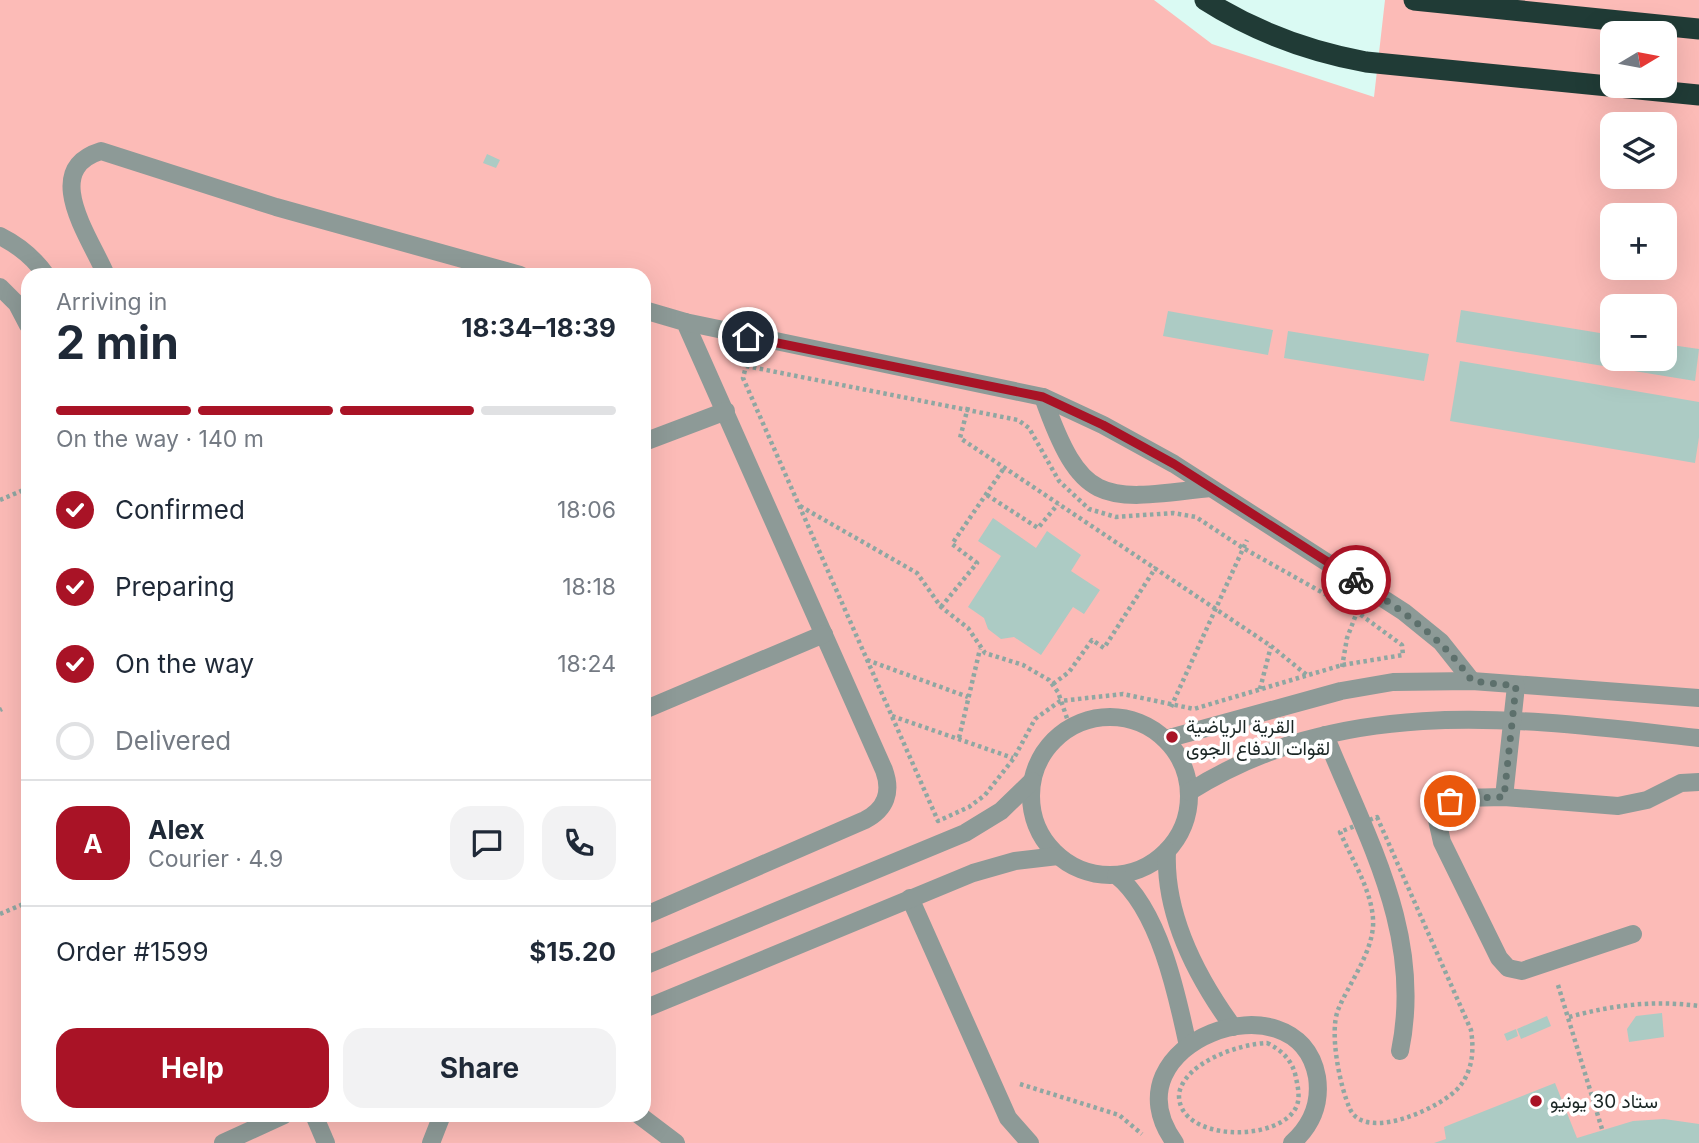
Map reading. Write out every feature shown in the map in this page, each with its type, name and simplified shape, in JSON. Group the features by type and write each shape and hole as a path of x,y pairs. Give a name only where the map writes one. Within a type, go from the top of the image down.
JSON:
{"highway":[{"path":"1205,0 1259,31 1329,55 1378,63 1699,95"},
{"path":"1414,0 1699,29"}],"lane":[{"path":"103,268 69,188 74,168 82,159 101,151 276,207 495,268"},
{"path":"0,236 14,243 41,268"},
{"path":"0,288 21,312"},
{"path":"651,312 685,322 1043,397 1103,425 1210,488 1369,589 1423,626 1457,660 1472,681"},
{"path":"651,913 874,816 882,808 889,790 887,779 824,634 685,322"},
{"path":"1043,397 1069,461 1097,487 1126,496 1210,488"},
{"path":"651,439 726,411"},
{"path":"651,707 824,634"},
{"path":"1162,736 1254,718 1341,691 1393,682 1472,681 1699,698"},
{"path":"1504,797 1516,686"},
{"path":"651,964 965,833 1001,811 1035,773 1051,743 1070,727 1100,717 1131,719 1162,736 1183,764 1189,792 1186,819 1167,851 1138,871 1116,876 1085,872 1058,856 1041,835 1032,808 1035,773"},
{"path":"1189,792 1239,764 1325,735 1426,720 1512,720 1699,738"},
{"path":"1325,735 1386,883 1402,935 1408,989 1407,1017 1400,1051"},
{"path":"1633,934 1522,971 1502,964 1437,831 1437,820 1450,801 1461,798 1504,797 1618,806 1647,800 1681,783 1699,782"},
{"path":"1167,851 1168,884 1175,916 1202,979 1233,1027"},
{"path":"651,1006 910,898 994,867 1058,856"},
{"path":"1116,876 1141,902 1150,923 1176,995 1188,1046"},
{"path":"910,898 1008,1118 1030,1143"},
{"path":"1175,1143 1165,1129 1157,1097 1166,1068 1188,1046 1233,1027 1255,1024 1277,1028 1298,1041 1315,1068 1318,1102 1303,1133 1292,1143"},
{"path":"223,1143 269,1122"},
{"path":"317,1122 326,1143"},
{"path":"431,1143 439,1122"},
{"path":"648,1122 676,1143"}],"path":[{"path":"746,366 1011,417 1024,423 1059,481 1089,509 1116,517 1184,513 1196,517 1244,548 1357,612 1402,645 1404,651 1400,657 1342,665 1207,707 1183,709 1123,694 1060,701 1035,719 1014,758 985,795 969,807 939,821 799,505 743,378 746,366"},
{"path":"974,382 961,438 1271,646 1307,676 1321,698"},
{"path":"941,607 976,563 952,544 1004,468"},
{"path":"0,500 21,491"},
{"path":"987,495 1038,528 1058,504"},
{"path":"799,505 917,573 941,607 972,632 980,649 990,656 1023,665 1054,684 1070,727"},
{"path":"1083,519 1089,509"},
{"path":"1162,736 1171,706 1258,517"},
{"path":"1054,684 1069,672 1091,640 1104,648 1156,567"},
{"path":"1341,691 1342,665 1357,612 1369,589"},
{"path":"1254,718 1271,646"},
{"path":"959,738 980,649"},
{"path":"866,659 968,697"},
{"path":"892,716 1014,758 1035,773"},
{"path":"0,914 21,905"},
{"path":"1550,961 1602,1129"},
{"path":"1569,1017 1608,1006 1648,1003 1699,1006"},
{"path":"1206,1136 1186,1121 1179,1102 1180,1087 1195,1068 1254,1044 1267,1043 1285,1055 1290,1062 1298,1092"},
{"path":"1234,1140 1249,1138 1277,1125"}],"shaded area":[{"name":"القرية الرياضية لقوات الدفاع الجوى","path":"0,0 1154,0 1212,44 1374,97 1385,0 1699,0 1699,1143 0,1143"}],"building":[{"path":"487,154 500,160 496,168 483,163"},
{"path":"1461,310 1600,333 1600,365 1456,342"},
{"path":"1168,311 1273,330 1268,355 1163,336"},
{"path":"1288,331 1429,354 1424,381 1284,358"},
{"path":"1677,346 1699,349 1695,381 1634,371 1677,371"},
{"path":"1460,361 1699,402 1699,437 1695,463 1450,421"},
{"path":"993,518 1036,548 1047,531 1081,555 1071,571 1100,590 1084,614 1073,607 1041,655 1014,637 1001,639 988,629 984,618 968,607 1001,556 978,541"},
{"path":"1662,1013 1664,1037 1629,1042 1627,1029 1636,1016"},
{"path":"1547,1016 1551,1026 1521,1039 1517,1029"},
{"path":"1516,1029 1518,1036 1507,1041 1504,1034"},
{"name":"ستاد 30 يونيو","path":"1555,1083 1577,1138 1633,1121 1664,1119 1699,1124 1699,1143 1434,1143 1446,1139 1444,1127"}],"way so far":[{"path":"1356,580 1423,626 1441,642 1472,681 1516,686 1504,797 1461,798 1450,801"}],"place":[{"name":"القرية الرياضية لقوات الدفاع الجوى","path":"1172,737"},
{"name":"ستاد 30 يونيو","path":"1536,1101"}],"route":[{"path":"748,337 927,371 1043,397 1103,425 1174,464 1356,580"}]}
